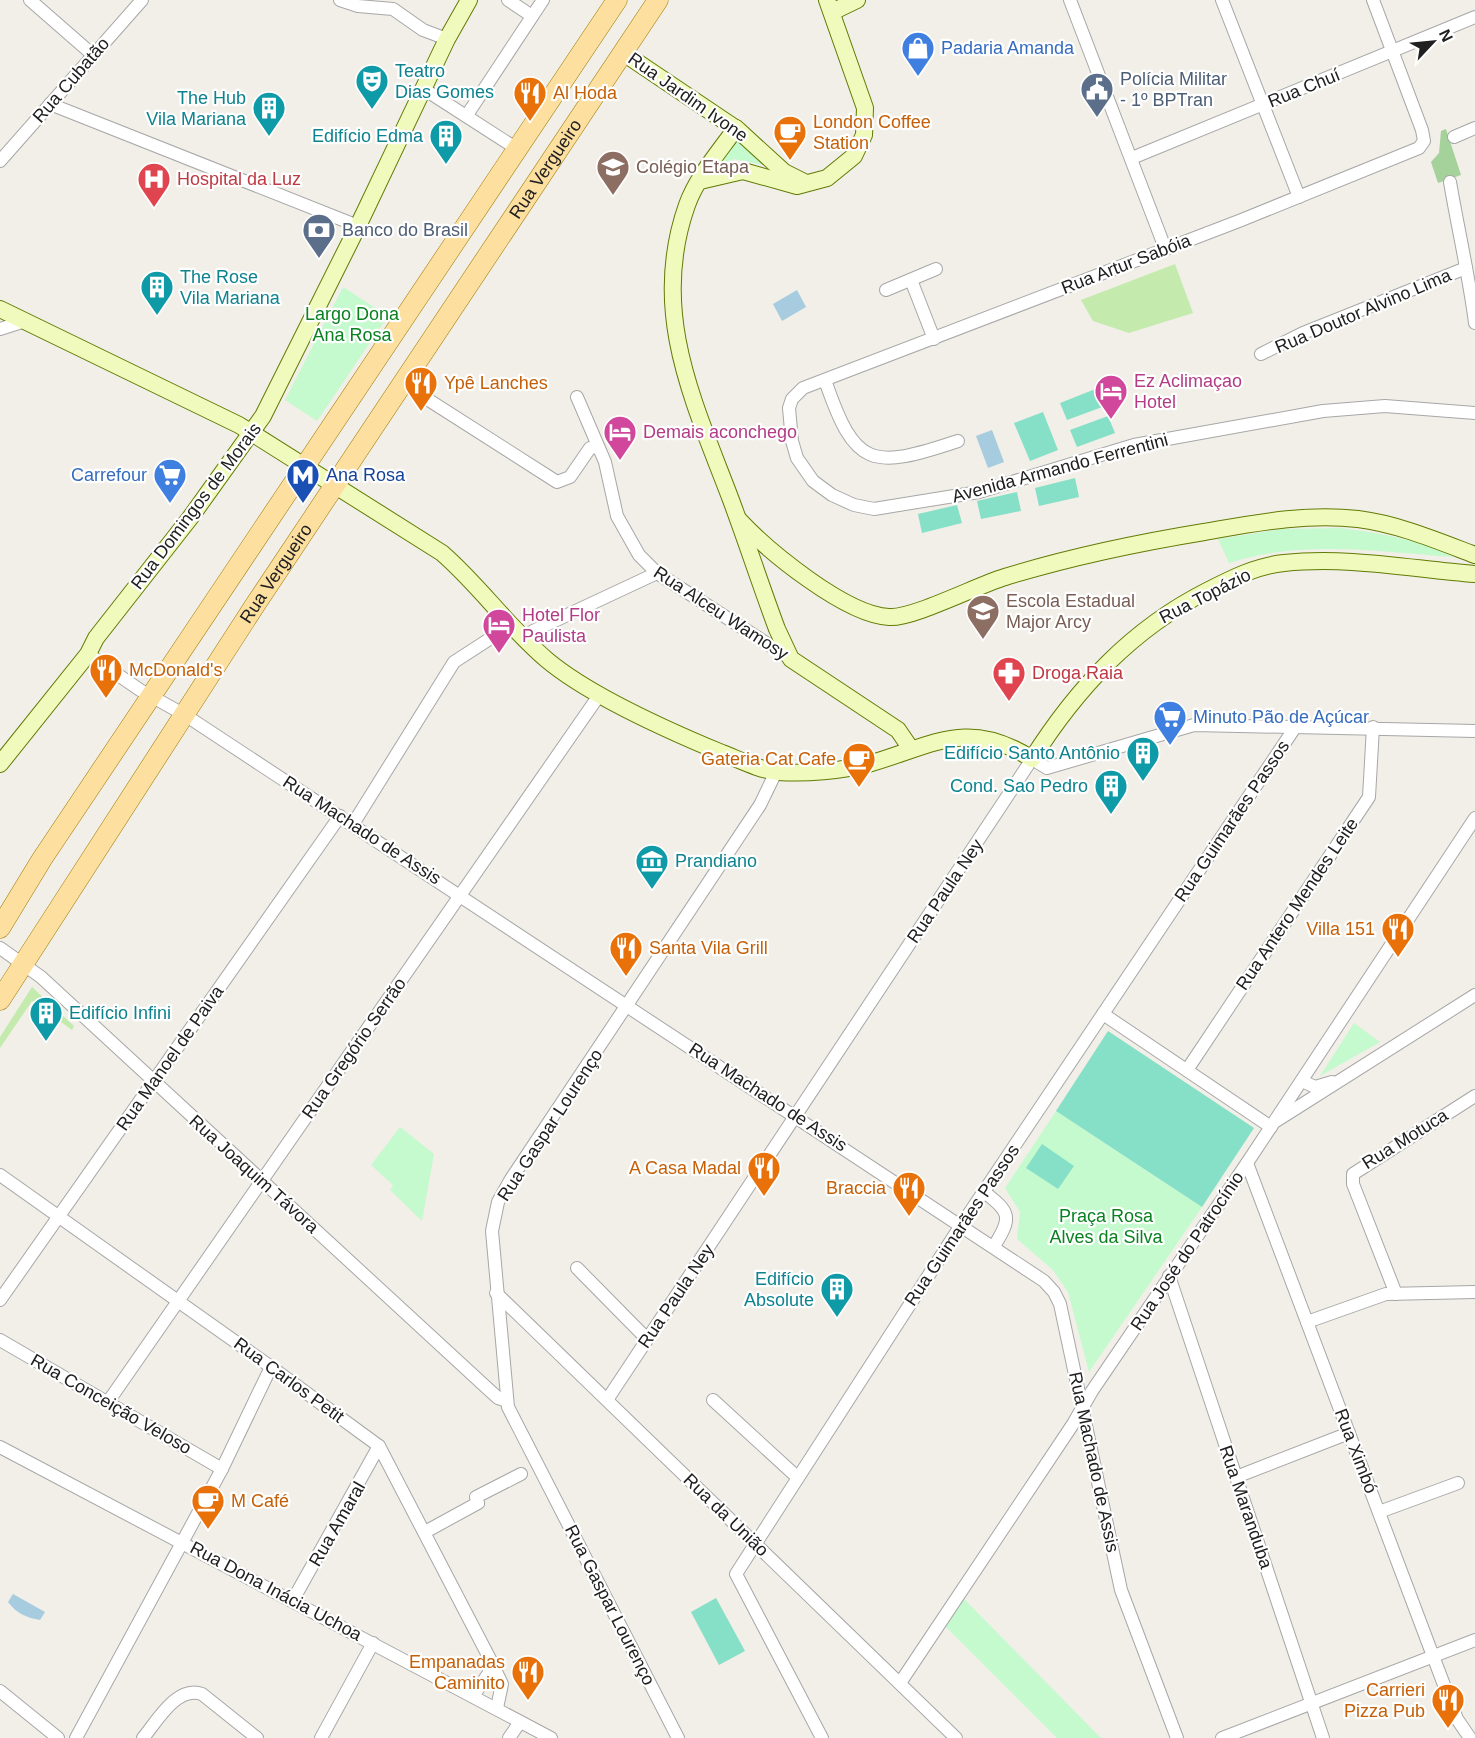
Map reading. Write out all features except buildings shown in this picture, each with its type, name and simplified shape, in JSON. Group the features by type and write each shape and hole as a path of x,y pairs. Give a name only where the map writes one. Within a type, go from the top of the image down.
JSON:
{"main road":[{"name":"Rua Vergueiro","path":"0,928 42,858 617,0"},
{"name":"Rua Vergueiro","path":"0,1000 334,484 658,0"}],"street":[{"path":"30,0 93,55"},
{"name":"Rua Cubatão","path":"0,161 142,0"},
{"path":"340,0 358,6 393,9 423,30 447,39"},
{"name":"Rua Domingos de Morais","path":"0,764 88,654 96,638 253,433 358,226 447,39 469,0"},
{"path":"508,0 532,16"},
{"path":"467,115 543,0"},
{"path":"700,181 724,173 743,171 790,186 812,184 842,169 854,156 864,135 865,108 830,6 857,0"},
{"path":"1070,0 1165,248"},
{"path":"1222,0 1299,197"},
{"path":"1373,0 1392,52"},
{"name":"Rua Chuí","path":"1132,158 1475,17"},
{"name":"Rua Jardim Ivone","path":"622,52 736,128 792,178 812,184"},
{"name":"Rua Artur Sabóia","path":"825,380 1299,197 1419,148 1424,141 1392,52"},
{"path":"424,89 517,149"},
{"path":"50,104 358,226"},
{"path":"736,128 700,181 687,207 678,239 672,280 673,320 678,347 694,400 777,629 791,659"},
{"path":"1454,137 1475,128"},
{"path":"1450,182 1475,323"},
{"name":"Rua Doutor Alvino Lima","path":"1261,354 1303,333 1466,268"},
{"path":"886,290 936,269"},
{"path":"911,280 934,339"},
{"path":"0,309 253,433 442,553 469,576 524,639 564,674 715,750 776,772 856,766 933,741 980,739 1011,746 1047,768 1194,725 1475,731"},
{"path":"0,328 25,321"},
{"path":"825,380 847,435 867,454 877,457 902,457 957,441"},
{"name":"Avenida Armando Ferrentini","path":"825,380 803,388 792,399 789,408 792,441 797,458 813,481 832,495 854,505 874,509 979,492 1134,445 1313,413 1385,406 1475,413"},
{"path":"402,383 557,482 570,477 590,448 598,447"},
{"name":"Rua Alceu Wamosy","path":"577,398 598,447 617,516 639,555 657,573 898,730 911,749"},
{"path":"739,520 778,557 840,598 870,615 892,618 1006,577 1089,554 1272,520 1320,516 1360,519 1394,527 1469,553 1467,566 1454,572"},
{"name":"Rua Topázio","path":"1032,759 1078,695 1107,661 1141,631 1166,614 1232,578 1269,565 1298,562 1338,562 1475,573"},
{"path":"524,639 533,631 657,573"},
{"path":"353,824 454,662 511,626"},
{"name":"Rua Machado de Assis","path":"88,654 460,894 1044,1281 1054,1292 1060,1304 1121,1590 1177,1738"},
{"name":"Rua Gregório Serrão","path":"108,1402 600,694"},
{"name":"Rua Guimarães Passos","path":"822,1738 736,1574 796,1477 961,1225 1296,726"},
{"name":"Rua Antero Mendes Leite","path":"1187,1070 1369,797 1373,728"},
{"name":"Rua Paula Ney","path":"607,1400 1032,759"},
{"name":"Rua Gaspar Lourenço","path":"678,1738 507,1401 492,1231 498,1202 760,805 776,772"},
{"name":"Rua Manoel de Paiva","path":"0,1300 340,816"},
{"name":"Rua José do Patrocínio","path":"900,1683 1475,818"},
{"name":"Rua Joaquim Távora","path":"0,948 41,977 498,1398 507,1401"},
{"path":"1103,1014 1272,1125 1475,995"},
{"path":"1302,1081 1315,1087 1339,1081"},
{"name":"Rua Motuca","path":"1396,1294 1353,1184 1353,1174 1475,1096"},
{"name":"Rua Ximbó","path":"1247,1163 1457,1719 1470,1738"},
{"name":"Rua Carlos Petit","path":"0,1175 379,1446 502,1684 497,1708"},
{"path":"984,1192 1003,1207 1007,1217 1004,1230 994,1246"},
{"path":"577,1268 647,1339"},
{"name":"Rua Maranduba","path":"1169,1276 1323,1738"},
{"path":"1307,1322 1386,1294 1475,1292"},
{"name":"Rua da União","path":"496,1293 956,1738"},
{"name":"Rua Conceição Veloso","path":"0,1340 222,1468"},
{"path":"76,1738 180,1541 222,1468 271,1367"},
{"path":"712,1400 796,1477"},
{"path":"1236,1477 1349,1433"},
{"name":"Rua Amaral","path":"293,1600 379,1446"},
{"name":"Rua Dona Inácia Uchoa","path":"0,1447 551,1738"},
{"path":"425,1532 478,1503 476,1497 521,1474"},
{"path":"1379,1512 1458,1483"},
{"path":"1222,1738 1475,1640"},
{"path":"321,1738 373,1643"},
{"path":"473,1696 489,1673 491,1661"},
{"path":"0,1691 58,1738"},
{"path":"143,1738 178,1698 195,1692 202,1694 257,1738"},
{"path":"509,1738 520,1722"}],"green space":[{"path":"1446,129 1461,175 1438,183 1431,162 1439,153 1441,131"},
{"path":"736,138 764,165 734,159 720,165"},
{"path":"1175,264 1193,313 1129,333 1093,321 1081,300"},
{"name":"Largo Dona Ana Rosa","path":"343,287 388,316 317,421 285,400"},
{"path":"1098,388 1105,406 1067,420 1060,403"},
{"path":"1043,412 1058,450 1030,461 1014,423"},
{"path":"1108,416 1115,433 1077,447 1070,430"},
{"path":"1075,478 1079,497 1039,506 1035,488"},
{"path":"1017,492 1021,511 981,519 977,501"},
{"path":"957,505 962,523 922,533 918,514"},
{"path":"1340,528 1398,538 1454,557 1368,550 1312,549 1285,551 1229,563 1218,539 1282,529"},
{"path":"32,987 74,1026 72,1030 32,1001 0,1048 0,1037"},
{"path":"1354,1023 1380,1042 1320,1076"},
{"path":"1108,1031 1254,1128 1202,1207 1056,1111"},
{"name":"Praça Rosa Alves da Silva","path":"1056,1111 1202,1207 1089,1372 1068,1292 1052,1269 1017,1239 1020,1212 1005,1188"},
{"path":"400,1127 434,1154 422,1221 390,1190 393,1185 371,1165"},
{"path":"1042,1144 1074,1166 1058,1189 1026,1168"},
{"path":"716,1598 745,1651 719,1665 691,1612"},
{"path":"963,1598 1101,1738 1057,1738 944,1625"}],"water":[{"path":"797,290 806,307 782,321 773,304"},
{"path":"992,430 1004,462 988,468 976,436"},
{"path":"13,1594 45,1612 40,1620 18,1612 8,1602"}],"place":[{"name":"Padaria Amanda","path":"918,77"},
{"name":"Teatro Dias Gomes","path":"372,110"},
{"name":"Polícia Militar - 1º BPTran","path":"1097,118"},
{"name":"Al Hoda","path":"530,122"},
{"name":"The Hub Vila Mariana","path":"269,137"},
{"name":"London Coffee Station","path":"790,161"},
{"name":"Edifício Edma","path":"446,165"},
{"name":"Colégio Etapa","path":"613,196"},
{"name":"Hospital da Luz","path":"154,208"},
{"name":"Banco do Brasil","path":"319,259"},
{"name":"The Rose Vila Mariana","path":"157,316"},
{"name":"Ypê Lanches","path":"421,412"},
{"name":"Ez Aclimaçao Hotel","path":"1111,420"},
{"name":"Demais aconchego","path":"620,461"},
{"name":"Carrefour","path":"170,504"},
{"name":"Ana Rosa","path":"303,504"},
{"name":"Escola Estadual Major Arcy","path":"983,640"},
{"name":"Hotel Flor Paulista","path":"499,654"},
{"name":"McDonald's","path":"106,699"},
{"name":"Droga Raia","path":"1009,702"},
{"name":"Minuto Pão de Açúcar","path":"1170,746"},
{"name":"Edifício Santo Antônio","path":"1143,782"},
{"name":"Gateria Cat Cafe","path":"859,788"},
{"name":"Cond. Sao Pedro","path":"1111,815"},
{"name":"Prandiano","path":"652,890"},
{"name":"Villa 151","path":"1398,958"},
{"name":"Santa Vila Grill","path":"626,977"},
{"name":"Edifício Infini","path":"46,1042"},
{"name":"A Casa Madal","path":"764,1197"},
{"name":"Braccia","path":"909,1217"},
{"name":"Edifício Absolute","path":"837,1318"},
{"name":"M Café","path":"208,1530"},
{"name":"Empanadas Caminito","path":"528,1701"},
{"name":"Carrieri Pizza Pub","path":"1448,1729"}]}
